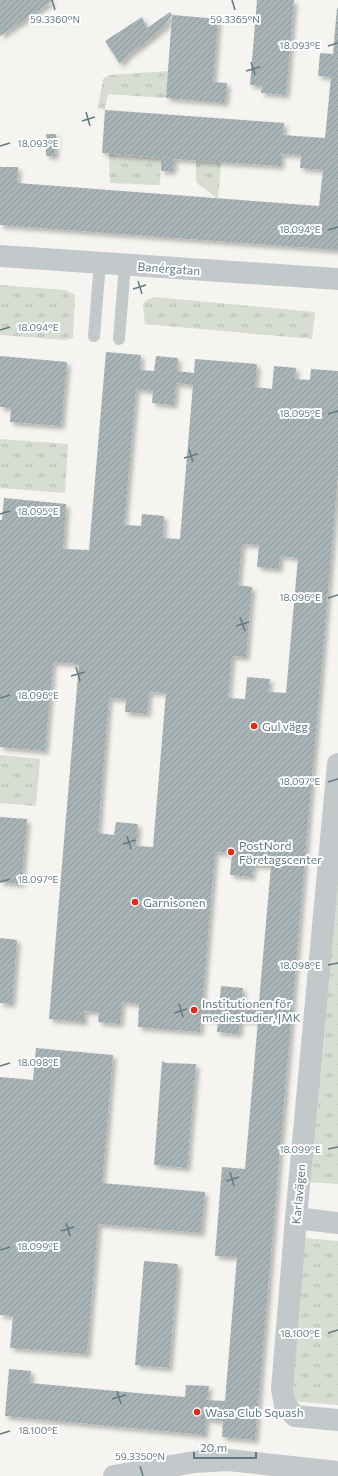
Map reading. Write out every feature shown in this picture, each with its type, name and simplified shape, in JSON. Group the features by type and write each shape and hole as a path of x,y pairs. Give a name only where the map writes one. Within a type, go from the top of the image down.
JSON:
{"street":[{"name":"Banérgatan","path":"0,256 338,279"},
{"name":"Karlavägen","path":"338,764 335,831 296,1218 282,1389 285,1405 295,1416 338,1420"},
{"path":"296,1218 338,1223"},
{"path":"114,1476 194,1462 228,1460 276,1470 338,1472"}],"lane":[{"path":"94,336 100,263"},
{"path":"119,339 125,265"}],"green space":[{"path":"168,71 166,98 108,94 105,110 98,108 103,79 110,75"},
{"path":"109,154 161,158 160,185 110,183"},
{"path":"196,160 221,162 218,199 196,182"},
{"path":"0,285 65,290 75,295 73,338 66,340 0,335"},
{"path":"155,297 315,312 312,339 145,324 143,304 146,300"},
{"path":"0,439 68,444 65,493 0,488"},
{"path":"0,755 40,759 36,806 0,803"},
{"path":"338,863 338,1184 309,1182"},
{"path":"305,1238 338,1241 338,1405 290,1401"}],"building":[{"path":"0,0 54,0 0,36"},
{"path":"257,0 294,0 286,95 261,93 262,86 250,85"},
{"path":"337,8 338,250 0,225 0,167 18,167 17,183 319,206 323,170 300,168 301,155 281,154 281,166 174,159 173,171 161,171 161,158 102,153 105,110 284,123 283,135 325,138 331,77 318,76 320,53 333,54"},
{"path":"170,12 172,15 164,27 129,54 120,64 105,41 142,17 147,28"},
{"path":"172,15 218,19 213,82 227,83 225,103 166,98"},
{"path":"46,134 56,134 55,156 46,156"},
{"name":"Garnisonen","path":"106,352 141,355 140,370 154,371 156,356 178,358 177,371 194,373 195,359 257,364 255,387 272,389 274,366 296,368 295,379 310,380 311,369 338,371 338,473 255,1440 222,1437 223,1421 206,1419 205,1435 5,1416 9,1369 31,1371 30,1383 137,1393 185,1397 186,1385 209,1386 207,1400 225,1401 237,1257 215,1256 222,1167 245,1169 258,1021 240,1020 239,1034 217,1032 218,1020 201,1018 200,1032 138,1027 139,1004 122,1002 120,1024 98,1022 99,1012 84,1011 84,1022 49,1019 79,664 53,662 45,751 0,747 0,520 2,520 4,498 66,504 63,549 89,550","holes":["176,383 193,385 180,539 163,538 164,516 142,514 141,526 124,525 136,389 153,391 152,403 174,405","242,544 259,545 257,567 279,569 280,556 298,558 286,693 268,692 270,679 247,677 245,699 228,698 232,656 246,657 252,587 238,585","149,692 166,693 153,847 136,846 138,824 116,822 114,835 98,833 109,698 126,699 125,712 147,714","215,852 232,853 230,875 252,877 253,865 271,866 259,1002 242,1000 243,988 221,986 219,1008 202,1006"]},
{"path":"0,356 67,362 61,426 10,422 11,408 0,407"},
{"path":"0,817 27,819 21,884 0,882"},
{"path":"0,938 17,940 12,1004 0,1003"},
{"path":"36,1048 113,1055 102,1183 205,1192 201,1233 98,1224 87,1354 10,1348 13,1316 0,1315 0,1077 33,1080"},
{"path":"162,1061 166,1063 196,1064 187,1168 154,1165"},
{"path":"144,1261 178,1264 169,1368 135,1365"}],"place":[{"name":"Gul vägg","path":"254,726"},
{"name":"PostNord Företagscenter","path":"231,852"},
{"name":"Garnisonen","path":"135,902"},
{"name":"Institutionen för mediestudier, JMK","path":"194,1010"},
{"name":"Wasa Club Squash","path":"197,1412"}]}
